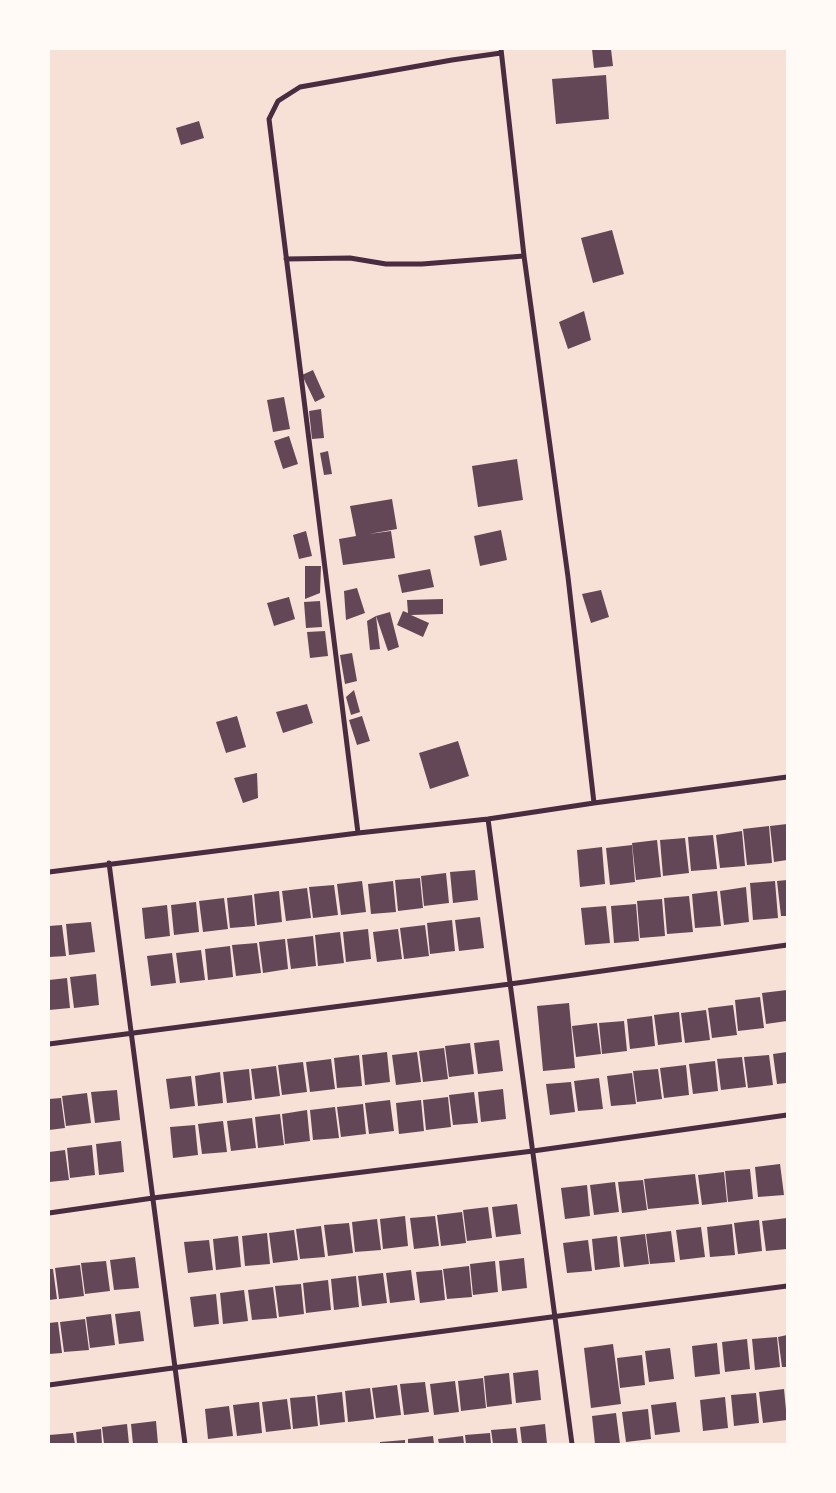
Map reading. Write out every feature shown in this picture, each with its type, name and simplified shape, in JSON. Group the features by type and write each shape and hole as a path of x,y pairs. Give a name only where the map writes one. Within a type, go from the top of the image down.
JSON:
{"street":[{"path":"358,833 269,119 278,101 300,87 501,51 524,256 568,577 594,803"},
{"path":"286,259 350,258 386,264 422,264 524,256"},
{"path":"49,872 108,863 488,819 787,777"},
{"path":"488,819 572,1444"},
{"path":"108,863 186,1444"},
{"path":"49,1044 510,984 787,945"},
{"path":"49,1213 153,1198 533,1151 787,1115"},
{"path":"49,1385 787,1286"}],"building":[{"path":"592,49 611,49 613,66 594,68"},
{"path":"606,75 609,119 556,124 552,79"},
{"path":"199,121 204,138 181,145 176,128"},
{"path":"612,230 624,274 593,283 581,238"},
{"path":"584,311 591,340 568,349 559,322"},
{"path":"313,370 325,397 315,402 302,375"},
{"path":"284,397 290,429 273,432 267,400"},
{"path":"321,409 324,438 312,439 309,411"},
{"path":"289,436 298,464 283,469 274,441"},
{"path":"328,451 332,474 324,475 320,453"},
{"path":"517,459 523,500 478,507 472,466"},
{"path":"392,499 397,529 369,534 391,531 395,558 343,565 339,539 356,536 350,506"},
{"path":"501,530 507,560 480,566 474,536"},
{"path":"306,531 312,556 299,559 293,535"},
{"path":"305,566 321,566 320,593 305,599"},
{"path":"430,569 434,587 402,593 398,575"},
{"path":"357,588 365,613 346,620 344,591"},
{"path":"601,590 609,617 591,623 582,594"},
{"path":"289,597 295,619 274,626 267,603"},
{"path":"443,599 443,614 411,615 429,623 423,637 397,625 403,611 408,613 407,600"},
{"path":"320,601 322,627 306,628 304,602"},
{"path":"390,612 399,647 388,651 376,616"},
{"path":"376,616 380,649 370,650 367,621"},
{"path":"325,631 328,656 310,658 307,632"},
{"path":"352,653 357,681 345,684 340,655"},
{"path":"354,690 360,712 351,715 346,697"},
{"path":"307,704 313,723 283,733 276,712"},
{"path":"237,716 246,747 226,753 216,722"},
{"path":"362,716 370,741 357,745 349,720"},
{"path":"458,741 469,776 430,789 419,753"},
{"path":"257,773 258,798 243,803 234,778"},
{"path":"787,824 787,860 774,862 770,826"},
{"path":"769,826 772,863 747,865 743,829"},
{"path":"742,831 745,866 720,868 716,835"},
{"path":"713,835 717,869 691,871 688,837"},
{"path":"685,838 689,873 663,876 660,840"},
{"path":"657,840 661,877 636,880 632,843"},
{"path":"632,845 635,882 610,885 606,848"},
{"path":"602,847 605,884 580,887 577,850"},
{"path":"475,870 478,900 453,903 450,872"},
{"path":"446,873 449,903 424,906 421,876"},
{"path":"420,878 423,908 398,911 395,880"},
{"path":"787,880 787,916 781,916 777,881"},
{"path":"362,881 366,912 341,915 337,884"},
{"path":"393,881 396,912 371,914 368,884"},
{"path":"775,881 778,918 753,920 750,883"},
{"path":"334,885 338,915 313,918 309,887"},
{"path":"746,887 749,922 724,925 720,891"},
{"path":"307,888 311,918 286,921 282,891"},
{"path":"279,891 282,922 257,925 254,894"},
{"path":"717,891 721,926 695,928 692,894"},
{"path":"252,895 255,926 230,928 227,898"},
{"path":"689,896 693,932 667,934 664,898"},
{"path":"224,898 228,929 203,932 199,901"},
{"path":"662,899 665,936 640,938 637,901"},
{"path":"196,902 199,932 174,935 171,905"},
{"path":"636,904 639,941 614,943 611,906"},
{"path":"167,905 170,936 145,939 142,908"},
{"path":"606,906 610,943 585,945 581,908"},
{"path":"480,917 484,948 459,951 455,920"},
{"path":"452,920 455,951 430,954 427,923"},
{"path":"91,922 95,952 69,955 66,924"},
{"path":"62,925 66,956 49,957 49,926"},
{"path":"425,925 429,956 404,959 400,928"},
{"path":"368,929 371,959 346,962 343,932"},
{"path":"398,929 402,959 377,962 373,932"},
{"path":"340,932 344,963 318,966 315,935"},
{"path":"313,936 316,966 291,969 287,939"},
{"path":"285,939 288,969 263,973 259,942"},
{"path":"257,943 261,973 236,976 232,945"},
{"path":"230,946 233,977 208,980 205,949"},
{"path":"201,950 205,980 180,983 176,953"},
{"path":"172,953 176,983 151,986 147,956"},
{"path":"96,974 99,1005 74,1008 70,977"},
{"path":"67,978 70,1008 49,1010 49,980"},
{"path":"787,990 787,1021 766,1024 762,993"},
{"path":"760,997 764,1028 738,1031 735,1000"},
{"path":"569,1003 575,1068 543,1071 537,1006"},
{"path":"733,1005 737,1035 712,1038 708,1008"},
{"path":"706,1010 710,1040 685,1043 681,1013"},
{"path":"679,1012 682,1042 658,1045 654,1015"},
{"path":"652,1016 655,1046 630,1049 627,1019"},
{"path":"624,1021 627,1051 602,1054 599,1023"},
{"path":"597,1023 601,1054 576,1057 572,1026"},
{"path":"499,1040 503,1071 478,1074 474,1043"},
{"path":"470,1043 474,1074 449,1077 445,1046"},
{"path":"444,1048 448,1079 423,1082 419,1051"},
{"path":"387,1052 390,1082 365,1085 362,1055"},
{"path":"417,1052 421,1082 396,1085 392,1055"},
{"path":"787,1052 787,1083 777,1084 773,1054"},
{"path":"359,1055 362,1086 337,1088 334,1058"},
{"path":"769,1055 773,1085 748,1088 744,1057"},
{"path":"742,1057 746,1087 721,1090 717,1059"},
{"path":"331,1059 335,1089 310,1092 306,1062"},
{"path":"715,1061 718,1091 693,1094 689,1064"},
{"path":"303,1062 307,1092 282,1095 278,1065"},
{"path":"686,1065 689,1095 664,1098 660,1068"},
{"path":"276,1066 280,1096 255,1099 251,1069"},
{"path":"249,1069 252,1100 227,1103 223,1072"},
{"path":"658,1069 662,1099 637,1102 633,1071"},
{"path":"220,1072 223,1103 198,1106 195,1076"},
{"path":"632,1073 636,1104 611,1106 607,1076"},
{"path":"191,1076 195,1106 170,1109 166,1079"},
{"path":"599,1078 603,1109 578,1111 574,1081"},
{"path":"571,1082 575,1112 550,1115 546,1084"},
{"path":"503,1089 506,1119 481,1122 478,1092"},
{"path":"117,1090 120,1120 95,1123 91,1092"},
{"path":"474,1092 478,1123 453,1125 449,1095"},
{"path":"87,1093 91,1123 66,1126 62,1096"},
{"path":"448,1097 451,1127 426,1130 423,1100"},
{"path":"61,1098 65,1128 49,1130 49,1099"},
{"path":"390,1100 394,1131 369,1134 365,1103"},
{"path":"421,1100 424,1131 399,1134 396,1103"},
{"path":"363,1104 366,1134 341,1137 337,1107"},
{"path":"335,1107 339,1138 313,1140 310,1110"},
{"path":"307,1110 310,1141 285,1144 282,1114"},
{"path":"280,1114 284,1145 258,1148 255,1117"},
{"path":"252,1118 256,1148 231,1151 227,1121"},
{"path":"223,1121 227,1152 202,1154 198,1124"},
{"path":"195,1125 198,1155 173,1158 170,1127"},
{"path":"121,1141 124,1172 99,1175 96,1144"},
{"path":"92,1145 95,1175 70,1178 67,1148"},
{"path":"65,1150 69,1180 49,1182 49,1152"},
{"path":"780,1164 784,1195 758,1197 755,1167"},
{"path":"750,1169 753,1199 728,1202 725,1171"},
{"path":"724,1172 727,1202 702,1205 698,1175"},
{"path":"695,1174 699,1204 648,1209 644,1179"},
{"path":"643,1180 647,1210 622,1213 618,1182"},
{"path":"615,1182 619,1212 594,1215 590,1185"},
{"path":"587,1185 590,1216 565,1219 561,1188"},
{"path":"517,1204 521,1234 496,1237 492,1207"},
{"path":"488,1207 492,1238 467,1241 463,1210"},
{"path":"462,1212 466,1243 441,1246 437,1215"},
{"path":"405,1216 408,1246 383,1249 380,1219"},
{"path":"435,1216 439,1246 414,1249 410,1218"},
{"path":"787,1218 787,1249 766,1251 762,1221"},
{"path":"377,1219 381,1250 355,1252 352,1222"},
{"path":"759,1220 762,1251 738,1254 734,1223"},
{"path":"349,1223 353,1253 328,1256 324,1225"},
{"path":"732,1224 735,1255 710,1257 707,1227"},
{"path":"321,1226 325,1257 300,1259 296,1229"},
{"path":"701,1227 705,1257 680,1260 676,1230"},
{"path":"294,1230 298,1260 273,1263 269,1233"},
{"path":"671,1231 675,1262 650,1264 646,1234"},
{"path":"267,1233 270,1264 245,1266 242,1236"},
{"path":"645,1234 649,1264 624,1267 620,1237"},
{"path":"238,1236 241,1267 216,1270 213,1239"},
{"path":"617,1236 620,1267 595,1270 592,1239"},
{"path":"209,1240 213,1270 188,1273 184,1242"},
{"path":"588,1240 592,1271 567,1273 563,1243"},
{"path":"135,1257 139,1288 114,1290 110,1260"},
{"path":"524,1258 527,1288 502,1291 499,1261"},
{"path":"106,1261 110,1291 85,1294 81,1263"},
{"path":"495,1261 498,1292 473,1295 470,1264"},
{"path":"80,1265 84,1296 59,1299 55,1268"},
{"path":"469,1266 472,1297 447,1299 443,1269"},
{"path":"49,1269 53,1269 57,1299 49,1300"},
{"path":"411,1270 415,1300 390,1303 386,1273"},
{"path":"442,1270 445,1300 420,1303 416,1272"},
{"path":"383,1273 387,1303 362,1306 358,1276"},
{"path":"356,1276 359,1307 334,1310 331,1279"},
{"path":"328,1280 331,1310 306,1313 303,1283"},
{"path":"301,1284 304,1314 279,1317 275,1286"},
{"path":"273,1287 277,1318 252,1320 248,1290"},
{"path":"244,1290 248,1321 223,1324 220,1293"},
{"path":"216,1294 219,1324 194,1327 190,1297"},
{"path":"140,1311 144,1341 119,1344 115,1314"},
{"path":"111,1314 115,1345 90,1348 86,1317"},
{"path":"85,1319 89,1350 64,1352 60,1322"},
{"path":"58,1322 62,1353 49,1354 49,1323"},
{"path":"787,1335 787,1367 782,1367 778,1337"},
{"path":"777,1337 780,1367 755,1370 752,1339"},
{"path":"747,1339 750,1369 725,1372 722,1342"},
{"path":"717,1343 720,1374 695,1377 692,1346"},
{"path":"613,1344 621,1404 591,1408 584,1348"},
{"path":"670,1348 674,1379 649,1382 645,1351"},
{"path":"642,1355 645,1385 620,1388 617,1358"},
{"path":"538,1370 541,1400 516,1403 513,1373"},
{"path":"509,1373 512,1404 487,1407 484,1376"},
{"path":"483,1378 486,1408 461,1411 458,1381"},
{"path":"455,1381 459,1412 434,1415 430,1384"},
{"path":"425,1382 429,1412 404,1415 400,1384"},
{"path":"397,1385 401,1415 376,1418 372,1388"},
{"path":"370,1388 374,1419 348,1422 345,1391"},
{"path":"784,1389 787,1420 763,1423 759,1392"},
{"path":"342,1392 345,1422 320,1425 317,1395"},
{"path":"756,1393 759,1423 734,1426 731,1395"},
{"path":"315,1396 318,1426 293,1429 290,1398"},
{"path":"725,1397 728,1428 703,1431 700,1400"},
{"path":"287,1399 291,1429 266,1432 262,1402"},
{"path":"259,1402 262,1433 237,1436 233,1405"},
{"path":"676,1402 680,1432 655,1435 651,1405"},
{"path":"229,1406 233,1436 208,1439 205,1409"},
{"path":"648,1409 651,1439 626,1442 622,1412"},
{"path":"616,1413 620,1444 595,1444 592,1416"},
{"path":"156,1421 158,1444 133,1444 131,1424"},
{"path":"127,1424 129,1444 104,1444 102,1427"},
{"path":"545,1424 547,1444 522,1444 520,1427"},
{"path":"516,1428 518,1444 493,1444 491,1430"},
{"path":"101,1429 102,1444 77,1444 76,1432"},
{"path":"73,1433 75,1444 49,1444 49,1435"},
{"path":"490,1433 491,1444 466,1444 465,1435"},
{"path":"433,1436 434,1444 408,1444 408,1439"},
{"path":"463,1436 464,1444 439,1444 438,1439"},
{"path":"405,1440 405,1444 380,1444 380,1442"}]}
